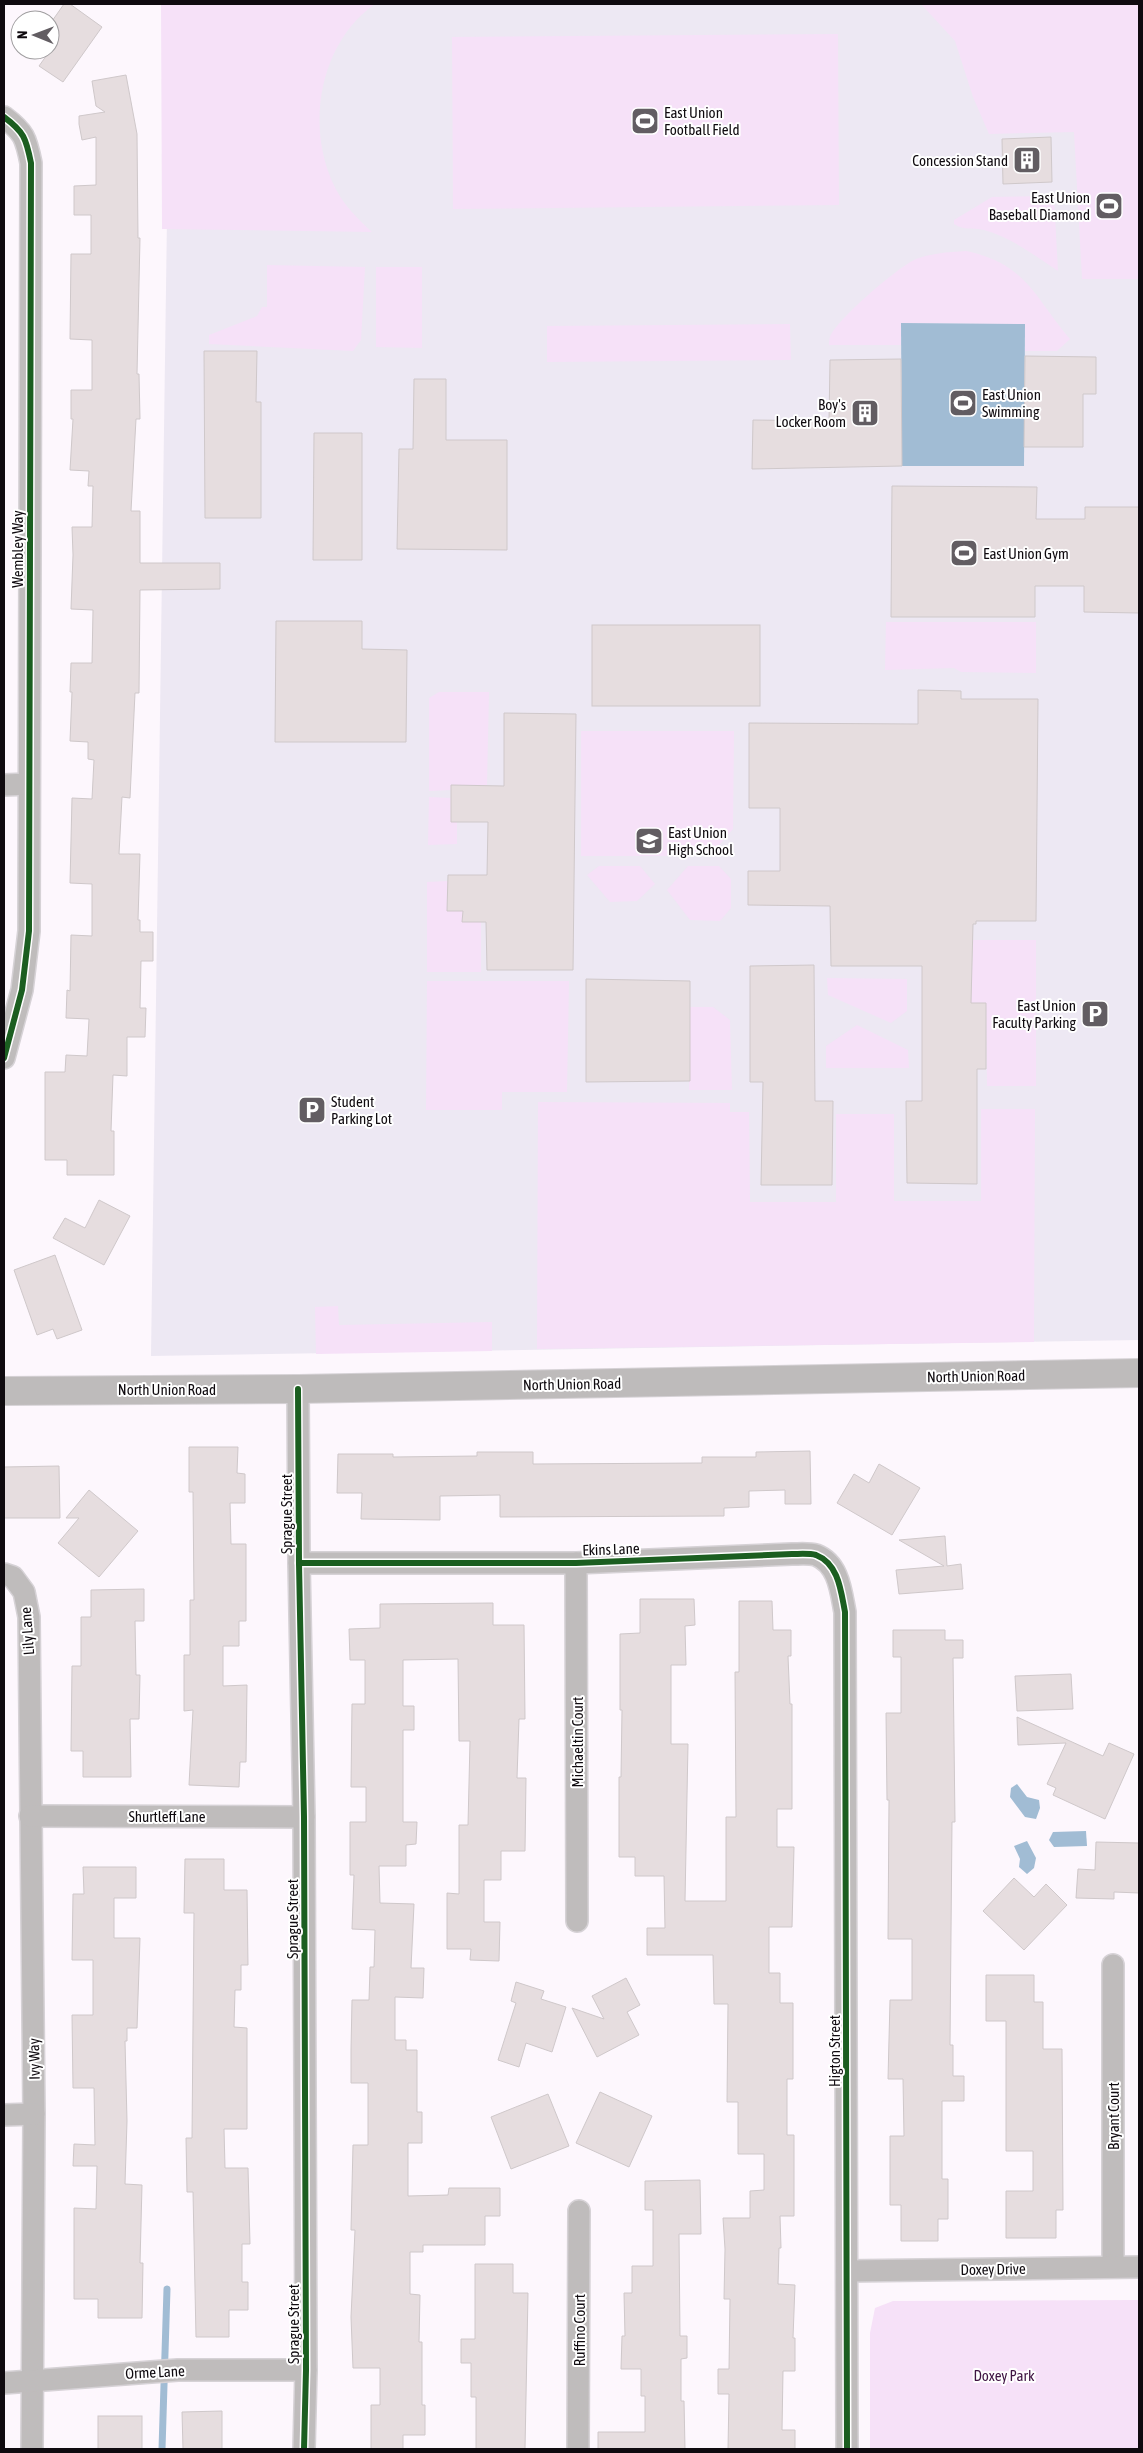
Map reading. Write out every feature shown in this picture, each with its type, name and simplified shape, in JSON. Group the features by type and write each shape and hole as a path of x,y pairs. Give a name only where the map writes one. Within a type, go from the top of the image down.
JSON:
{"street":[{"name":"Wembley Way","path":"4,117 19,129 26,139 31,163 29,931 22,990 4,1058"},
{"path":"4,785 29,784"},
{"name":"North Union Road","path":"4,1391 298,1389 1139,1373"},
{"name":"Sprague Street","path":"298,1389 304,1817 306,2370 304,2449"},
{"name":"Ekins Lane","path":"299,1563 576,1563 792,1554 816,1555 830,1567 840,1580 845,1612 845,1653"},
{"name":"Michaeltin Court","path":"576,1563 577,1921"},
{"name":"Lily Lane","path":"4,1574 13,1577 24,1592 29,1618 29,1668"},
{"name":"Higton Street","path":"845,1653 847,2449"},
{"name":"Ivy Way","path":"29,1668 34,2114 32,2449"},
{"name":"Shurtleff Lane","path":"30,1816 304,1817"},
{"name":"Bryant Court","path":"1113,1965 1113,2267"},
{"path":"4,2115 34,2114"},
{"name":"Ruffino Court","path":"578,2449 579,2211"},
{"name":"Doxey Drive","path":"847,2271 1139,2267"},
{"name":"Orme Lane","path":"4,2383 178,2370 306,2370"}],"shaded area":[{"name":"East Union High School","path":"170,4 1139,4 1139,1340 151,1356"}],"green space":[{"path":"161,4 375,4 355,22 339,43 328,68 322,94 320,121 322,148 329,174 341,198 355,216 372,232 162,229"},
{"path":"921,4 1139,4 1139,279 1082,279 1074,132 989,134 973,97 955,41"},
{"name":"East Union Football Field","path":"838,34 839,205 453,209 452,37"},
{"path":"1054,196 1058,271 1004,237 984,230 965,228 954,224 954,220 992,197"},
{"path":"966,251 1003,264 1016,273 1037,296 1070,339 1057,351 1025,351 1025,324 901,323 901,345 829,345 830,337 843,319 868,295 907,264 928,255"},
{"path":"267,265 365,267 361,340 353,351 209,344 209,335 257,316 262,307 267,307"},
{"path":"376,267 422,267 422,348 376,347"},
{"path":"790,324 791,360 547,362 547,326"},
{"path":"886,622 1036,622 1036,673 961,672 954,668 885,670"},
{"path":"439,692 489,692 487,785 451,785 451,790 429,791 429,698"},
{"path":"581,731 734,731 733,829 710,856 581,856"},
{"path":"429,797 451,798 451,822 457,822 457,844 428,845"},
{"path":"599,866 640,866 655,884 637,901 610,902 587,875"},
{"path":"688,866 719,866 731,879 731,908 720,921 690,920 667,890"},
{"path":"448,881 447,911 463,911 481,922 481,972 427,972 427,882"},
{"path":"973,940 1036,940 1036,1086 987,1086 986,1003 971,1003"},
{"path":"827,978 907,979 907,1011 891,1023 828,995"},
{"path":"427,981 569,981 567,1092 502,1092 502,1110 426,1110"},
{"path":"690,1007 713,1007 730,1020 732,1090 689,1090"},
{"path":"857,1025 908,1050 909,1068 826,1068 826,1046"},
{"path":"538,1102 730,1103 730,1112 749,1112 750,1202 836,1202 836,1114 894,1114 894,1201 981,1201 981,1109 1035,1109 1034,1342 537,1349"},
{"path":"338,1306 339,1325 492,1322 492,1351 316,1354 315,1307"},
{"name":"Doxey Park","path":"1139,2300 1139,2449 870,2449 870,2333 875,2308 893,2301"}],"water":[{"name":"East Union Swimming","path":"901,323 1025,324 1024,466 902,466"},
{"path":"1017,1784 1027,1797 1039,1800 1040,1808 1036,1819 1025,1817 1010,1797 1011,1788"},
{"path":"1086,1831 1087,1846 1054,1847 1049,1840 1053,1832"},
{"path":"1027,1841 1036,1858 1034,1868 1027,1874 1019,1867 1020,1859 1014,1846"}],"building":[{"path":"64,4 70,4 102,27 63,82 39,66 43,60 60,60 60,10"},
{"path":"126,75 137,134 138,238 140,238 137,374 139,374 140,419 136,419 131,511 140,511 140,563 220,563 220,589 140,590 139,693 135,693 130,798 122,797 119,854 140,854 138,920 140,920 140,932 153,932 153,961 141,961 140,1008 146,1008 145,1037 127,1037 127,1076 113,1075 111,1131 114,1131 114,1175 67,1175 67,1160 45,1160 45,1072 65,1072 66,1055 87,1056 89,1019 66,1018 67,990 70,991 71,935 92,936 92,884 70,883 72,798 92,799 94,760 88,759 88,742 70,741 71,663 92,663 93,610 71,609 72,527 92,527 93,486 88,486 89,471 70,470 73,419 71,419 71,390 92,390 92,340 70,339 71,254 91,254 91,215 74,215 74,186 96,185 96,137 82,140 79,124 79,116 105,112 96,106 92,81"},
{"name":"Concession Stand","path":"1051,137 1052,182 1003,184 1002,139"},
{"path":"204,351 257,351 256,402 261,402 261,518 205,518"},
{"path":"1025,356 1096,357 1096,394 1083,394 1083,447 1024,447"},
{"name":"Boy's Locker Room","path":"901,359 902,466 752,469 753,420 829,421 830,360"},
{"path":"414,379 446,379 446,440 507,440 507,550 397,549 399,449 413,449"},
{"path":"314,433 362,433 362,560 313,560"},
{"name":"East Union Gym","path":"892,486 1037,487 1036,519 1085,519 1085,507 1139,507 1139,613 1084,612 1084,586 1035,586 1035,617 891,617"},
{"path":"276,621 362,621 362,649 407,650 406,742 275,742"},
{"path":"592,625 760,625 760,706 592,706"},
{"path":"918,690 961,691 961,699 1038,699 1036,921 976,921 976,924 973,924 971,1003 986,1003 986,1069 977,1069 977,1184 907,1183 906,1101 922,1101 922,966 831,966 830,906 748,905 748,871 780,871 780,808 749,808 749,723 918,724"},
{"path":"504,713 576,714 573,970 487,970 486,922 462,922 463,911 447,911 448,875 487,875 488,822 451,822 451,785 504,786"},
{"path":"814,965 815,1101 833,1101 832,1185 761,1185 763,1082 750,1082 750,966"},
{"path":"586,979 690,981 690,1081 586,1082"},
{"path":"99,1200 130,1216 104,1265 53,1238 65,1218 85,1228"},
{"path":"55,1255 82,1330 57,1339 53,1329 37,1335 14,1270"},
{"path":"189,1447 238,1447 237,1473 245,1474 245,1503 230,1503 231,1544 246,1544 246,1621 239,1621 239,1646 223,1646 223,1686 247,1685 246,1762 240,1762 239,1787 189,1785 193,1710 184,1711 184,1655 190,1655 190,1600 194,1600 193,1492 189,1492"},
{"path":"810,1451 811,1504 785,1504 785,1490 749,1491 749,1507 724,1508 724,1516 500,1517 500,1495 440,1496 440,1520 361,1519 362,1493 337,1493 338,1454 393,1454 393,1457 477,1456 477,1452 533,1452 533,1464 702,1463 702,1457 756,1457 756,1452"},
{"path":"879,1464 920,1488 892,1535 837,1503 854,1474 869,1483"},
{"path":"59,1466 60,1518 4,1518 4,1467"},
{"path":"89,1490 138,1531 99,1577 58,1543 79,1518 66,1518"},
{"path":"945,1536 947,1566 961,1564 963,1589 899,1594 896,1570 944,1566 899,1540"},
{"path":"144,1589 144,1621 135,1621 136,1675 140,1675 139,1719 130,1719 131,1777 83,1777 83,1751 71,1751 72,1666 81,1666 81,1617 91,1617 91,1590"},
{"path":"640,1599 694,1599 695,1625 685,1626 686,1665 671,1665 671,1744 688,1744 685,1901 726,1901 726,1817 736,1817 735,1672 739,1672 739,1601 772,1601 773,1630 791,1630 791,1656 788,1656 790,1704 792,1704 792,1809 777,1809 777,1847 794,1847 792,1927 769,1927 769,1973 780,1973 780,2003 793,2003 793,2079 787,2079 787,2135 794,2135 794,2216 780,2216 781,2248 779,2248 778,2284 795,2285 793,2338 795,2338 795,2371 783,2371 782,2430 795,2430 795,2449 728,2449 729,2394 718,2394 718,2369 729,2369 730,2299 724,2299 725,2249 723,2218 750,2218 750,2191 764,2190 764,2154 738,2154 738,2102 727,2102 728,2004 714,2004 713,1955 647,1955 647,1928 665,1928 664,1876 635,1876 635,1857 619,1857 619,1777 621,1777 622,1710 620,1710 620,1634 640,1633"},
{"path":"493,1603 493,1625 524,1625 525,1719 519,1719 517,1778 526,1778 525,1851 501,1851 501,1880 484,1880 484,1922 500,1922 499,1961 470,1960 471,1949 447,1949 447,1893 459,1894 459,1825 468,1825 470,1741 459,1741 458,1659 403,1660 403,1706 414,1706 414,1730 403,1730 403,1822 417,1822 416,1844 406,1845 406,1866 379,1866 380,1903 414,1904 411,1968 424,1968 423,1998 395,1997 395,2040 406,2040 406,2050 417,2050 417,2112 422,2112 422,2143 408,2143 408,2196 448,2195 449,2188 500,2188 500,2216 485,2216 485,2245 423,2245 423,2252 410,2252 410,2294 420,2295 419,2342 422,2342 422,2405 425,2405 425,2435 403,2435 403,2449 371,2449 371,2405 380,2405 380,2368 353,2368 351,2317 355,2230 351,2230 353,2145 368,2145 368,2083 351,2083 351,2050 352,2000 369,2000 370,1967 374,1967 375,1930 352,1929 354,1875 350,1875 350,1822 366,1822 366,1787 351,1787 352,1704 365,1704 365,1660 350,1660 349,1629 380,1628 380,1604"},
{"path":"893,1630 945,1630 945,1640 963,1640 963,1658 953,1658 955,1822 952,1822 950,2045 953,2045 953,2076 964,2076 964,2101 942,2101 942,2179 948,2179 948,2219 938,2219 938,2241 901,2241 901,2205 890,2205 890,2136 904,2136 903,2079 888,2079 890,2000 912,2000 912,1939 888,1939 889,1800 887,1800 886,1713 901,1713 901,1657 893,1657"},
{"path":"1071,1674 1073,1709 1017,1711 1015,1676"},
{"path":"1017,1717 1103,1756 1109,1743 1134,1754 1105,1819 1053,1795 1056,1788 1047,1784 1066,1743 1018,1745"},
{"path":"1096,1842 1139,1843 1139,1893 1114,1892 1114,1899 1076,1898 1078,1869 1095,1870"},
{"path":"185,1859 224,1859 224,1890 247,1890 248,1965 241,1965 241,1990 235,1990 234,2027 247,2028 247,2129 224,2129 225,2168 248,2168 250,2244 242,2244 242,2282 248,2282 248,2310 229,2310 229,2337 196,2337 193,2192 187,2192 186,2138 192,2138 194,1913 184,1913"},
{"path":"83,1867 136,1867 136,1898 114,1898 114,1938 140,1938 137,2028 127,2028 127,2041 125,2041 127,2121 125,2184 142,2185 140,2263 143,2263 142,2318 98,2318 98,2299 74,2299 74,2208 96,2209 97,2166 73,2166 74,2144 95,2145 94,2088 73,2088 72,2015 93,2015 93,1960 72,1960 73,1894 84,1894"},
{"path":"1014,1878 1034,1897 1046,1884 1067,1905 1024,1950 983,1911"},
{"path":"986,1975 1034,1975 1034,2002 1043,2002 1043,2049 1062,2049 1063,2210 1056,2210 1056,2238 1006,2238 1006,2191 1033,2191 1033,2151 1006,2151 1006,2021 986,2021"},
{"path":"626,1978 640,2005 627,2012 639,2035 597,2057 572,2008 604,2019 592,1996"},
{"path":"516,1982 544,1991 541,1999 566,2007 552,2052 526,2043 519,2067 498,2060 516,2003 511,2001"},
{"path":"600,2092 652,2116 629,2167 576,2143"},
{"path":"548,2094 569,2146 511,2169 491,2117"},
{"path":"700,2180 701,2234 679,2234 680,2336 687,2336 687,2358 681,2359 681,2401 684,2401 685,2449 598,2449 598,2432 645,2432 645,2396 641,2396 641,2369 621,2369 622,2336 625,2336 624,2293 632,2293 632,2266 653,2266 653,2210 645,2210 645,2181"},
{"path":"475,2264 513,2264 513,2293 528,2293 525,2449 476,2449 476,2397 471,2397 471,2363 461,2363 461,2339 475,2339"},
{"path":"222,2411 222,2449 183,2449 182,2412"},
{"path":"98,2416 142,2416 142,2449 98,2449"}],"waterway":[{"path":"162,2449 167,2289"}],"cycle path":[{"path":"4,117 23,136 31,163 29,931 22,990 4,1058"},
{"path":"298,1389 304,1817 306,2370 304,2449"},
{"path":"299,1563 576,1563 810,1554 824,1559 830,1565 838,1579 845,1612 847,2449"}],"place":[{"name":"East Union Football Field","path":"645,121"},
{"name":"Concession Stand","path":"1027,160"},
{"name":"East Union Baseball Diamond","path":"1109,206"},
{"name":"East Union Swimming","path":"963,403"},
{"name":"Boy's Locker Room","path":"865,413"},
{"name":"East Union Gym","path":"964,553"},
{"name":"East Union High School","path":"649,841"},
{"name":"East Union Faculty Parking","path":"1095,1014"},
{"name":"Student Parking Lot","path":"312,1110"}]}
